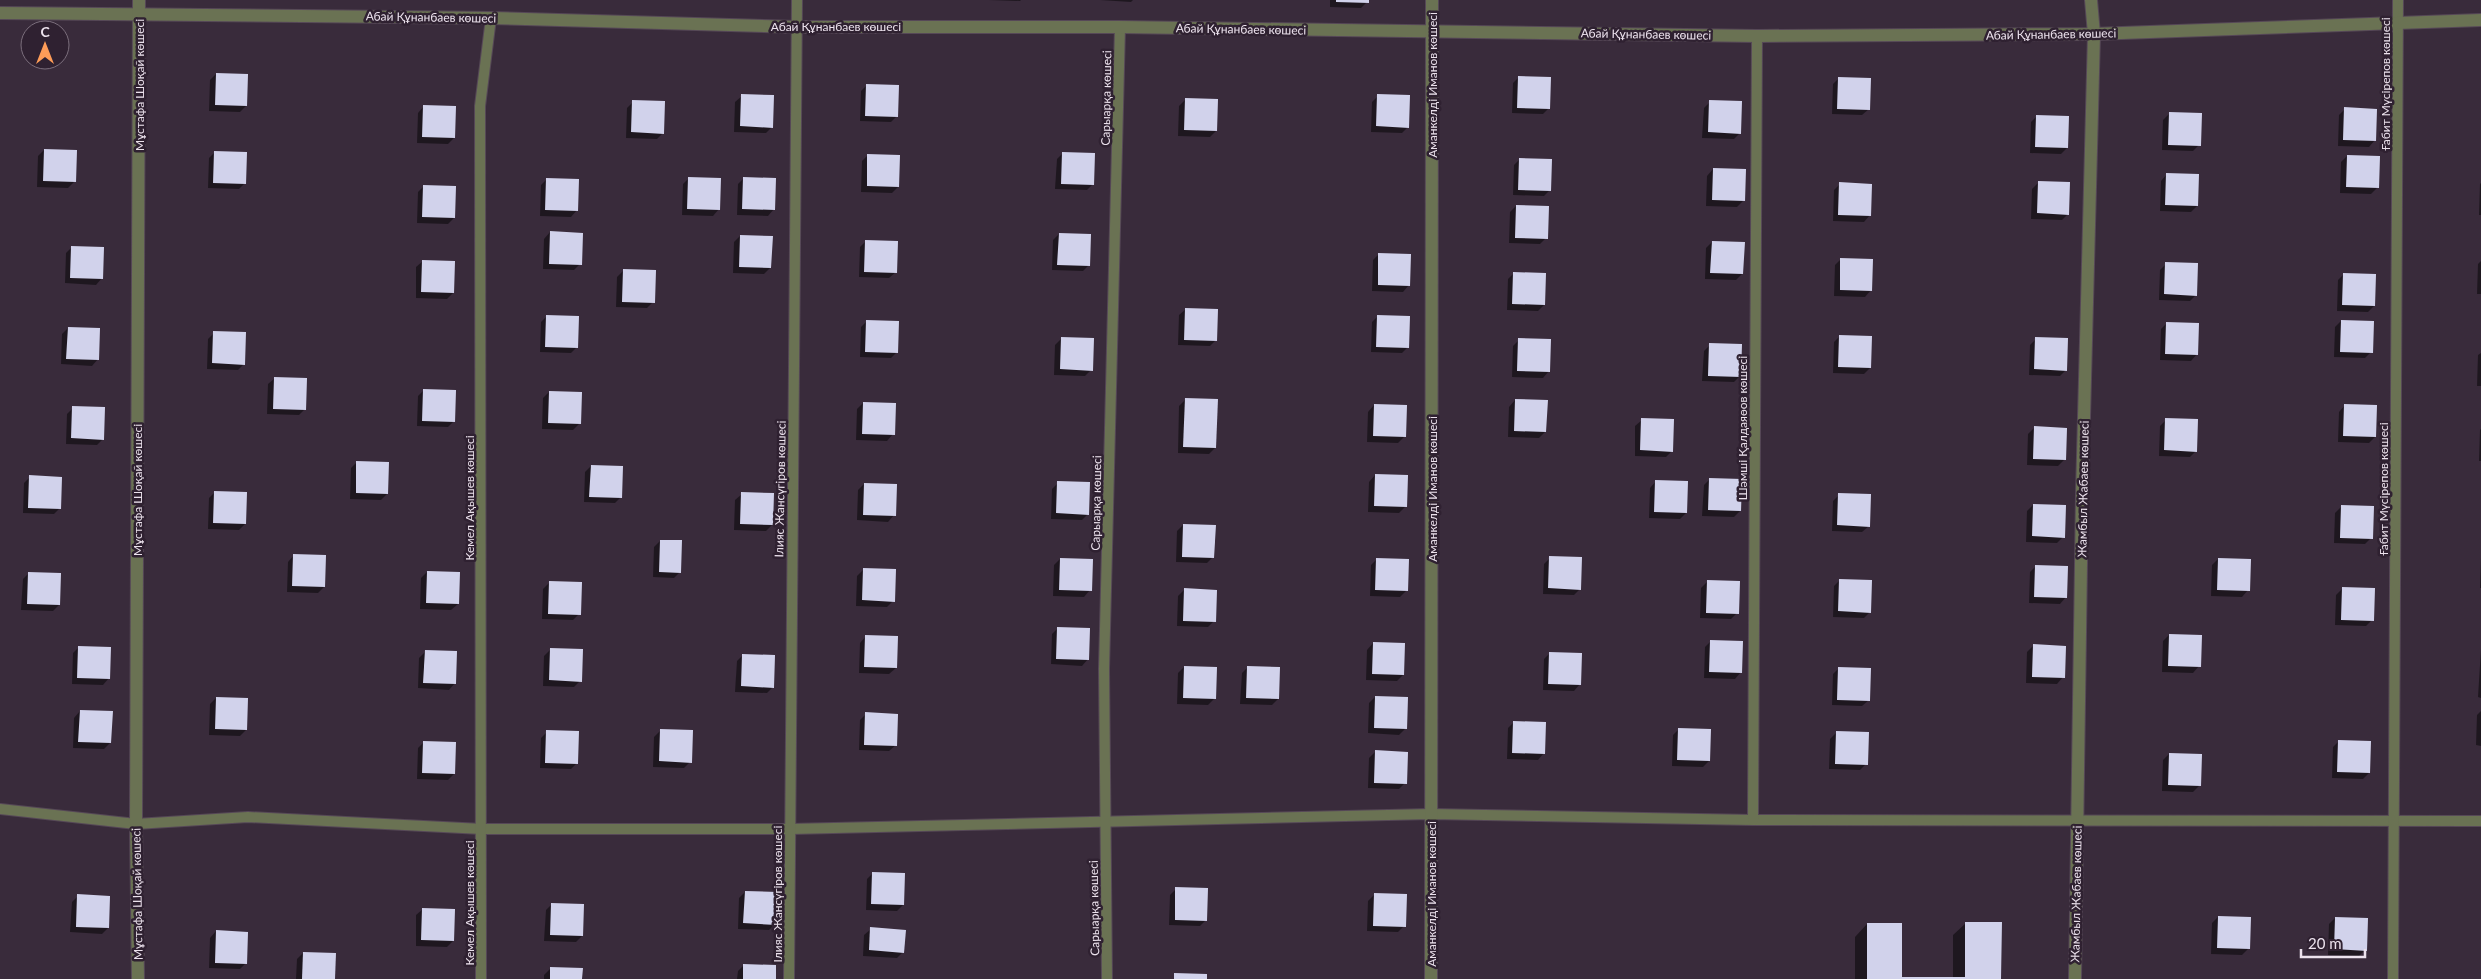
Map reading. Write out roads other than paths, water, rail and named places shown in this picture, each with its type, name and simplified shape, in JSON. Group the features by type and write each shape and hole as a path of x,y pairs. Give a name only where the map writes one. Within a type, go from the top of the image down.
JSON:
{"street":[{"name":"Мұстафа Шоқай көшесі","path":"138,979 136,824 139,0"},
{"name":"Аманкелді Иманов көшесі","path":"1431,979 1432,0"},
{"name":"Жамбыл Жабаев көшесі","path":"2075,979 2082,494 2094,34 2091,0"},
{"name":"Абай Құнанбаев көшесі","path":"0,13 491,18 797,27 1120,27 1757,36 2094,34 2481,20"}],"lane":[{"name":"Ілияс Жансүгіров көшесі","path":"789,979 797,0"},
{"name":"Ғабит Мүсірепов көшесі","path":"2393,979 2398,0"},
{"name":"Кемел Ақышев көшесі","path":"480,979 482,829 480,106 491,18"},
{"name":"Сарыарқа көшесі","path":"1107,979 1104,669 1120,27"},
{"name":"Шәмші Қалдаяөов көшесі","path":"1753,820 1757,36"},
{"path":"0,809 136,824 248,817 482,829 790,829 1105,820 1431,814 1753,820 2077,822 2481,821"}]}
